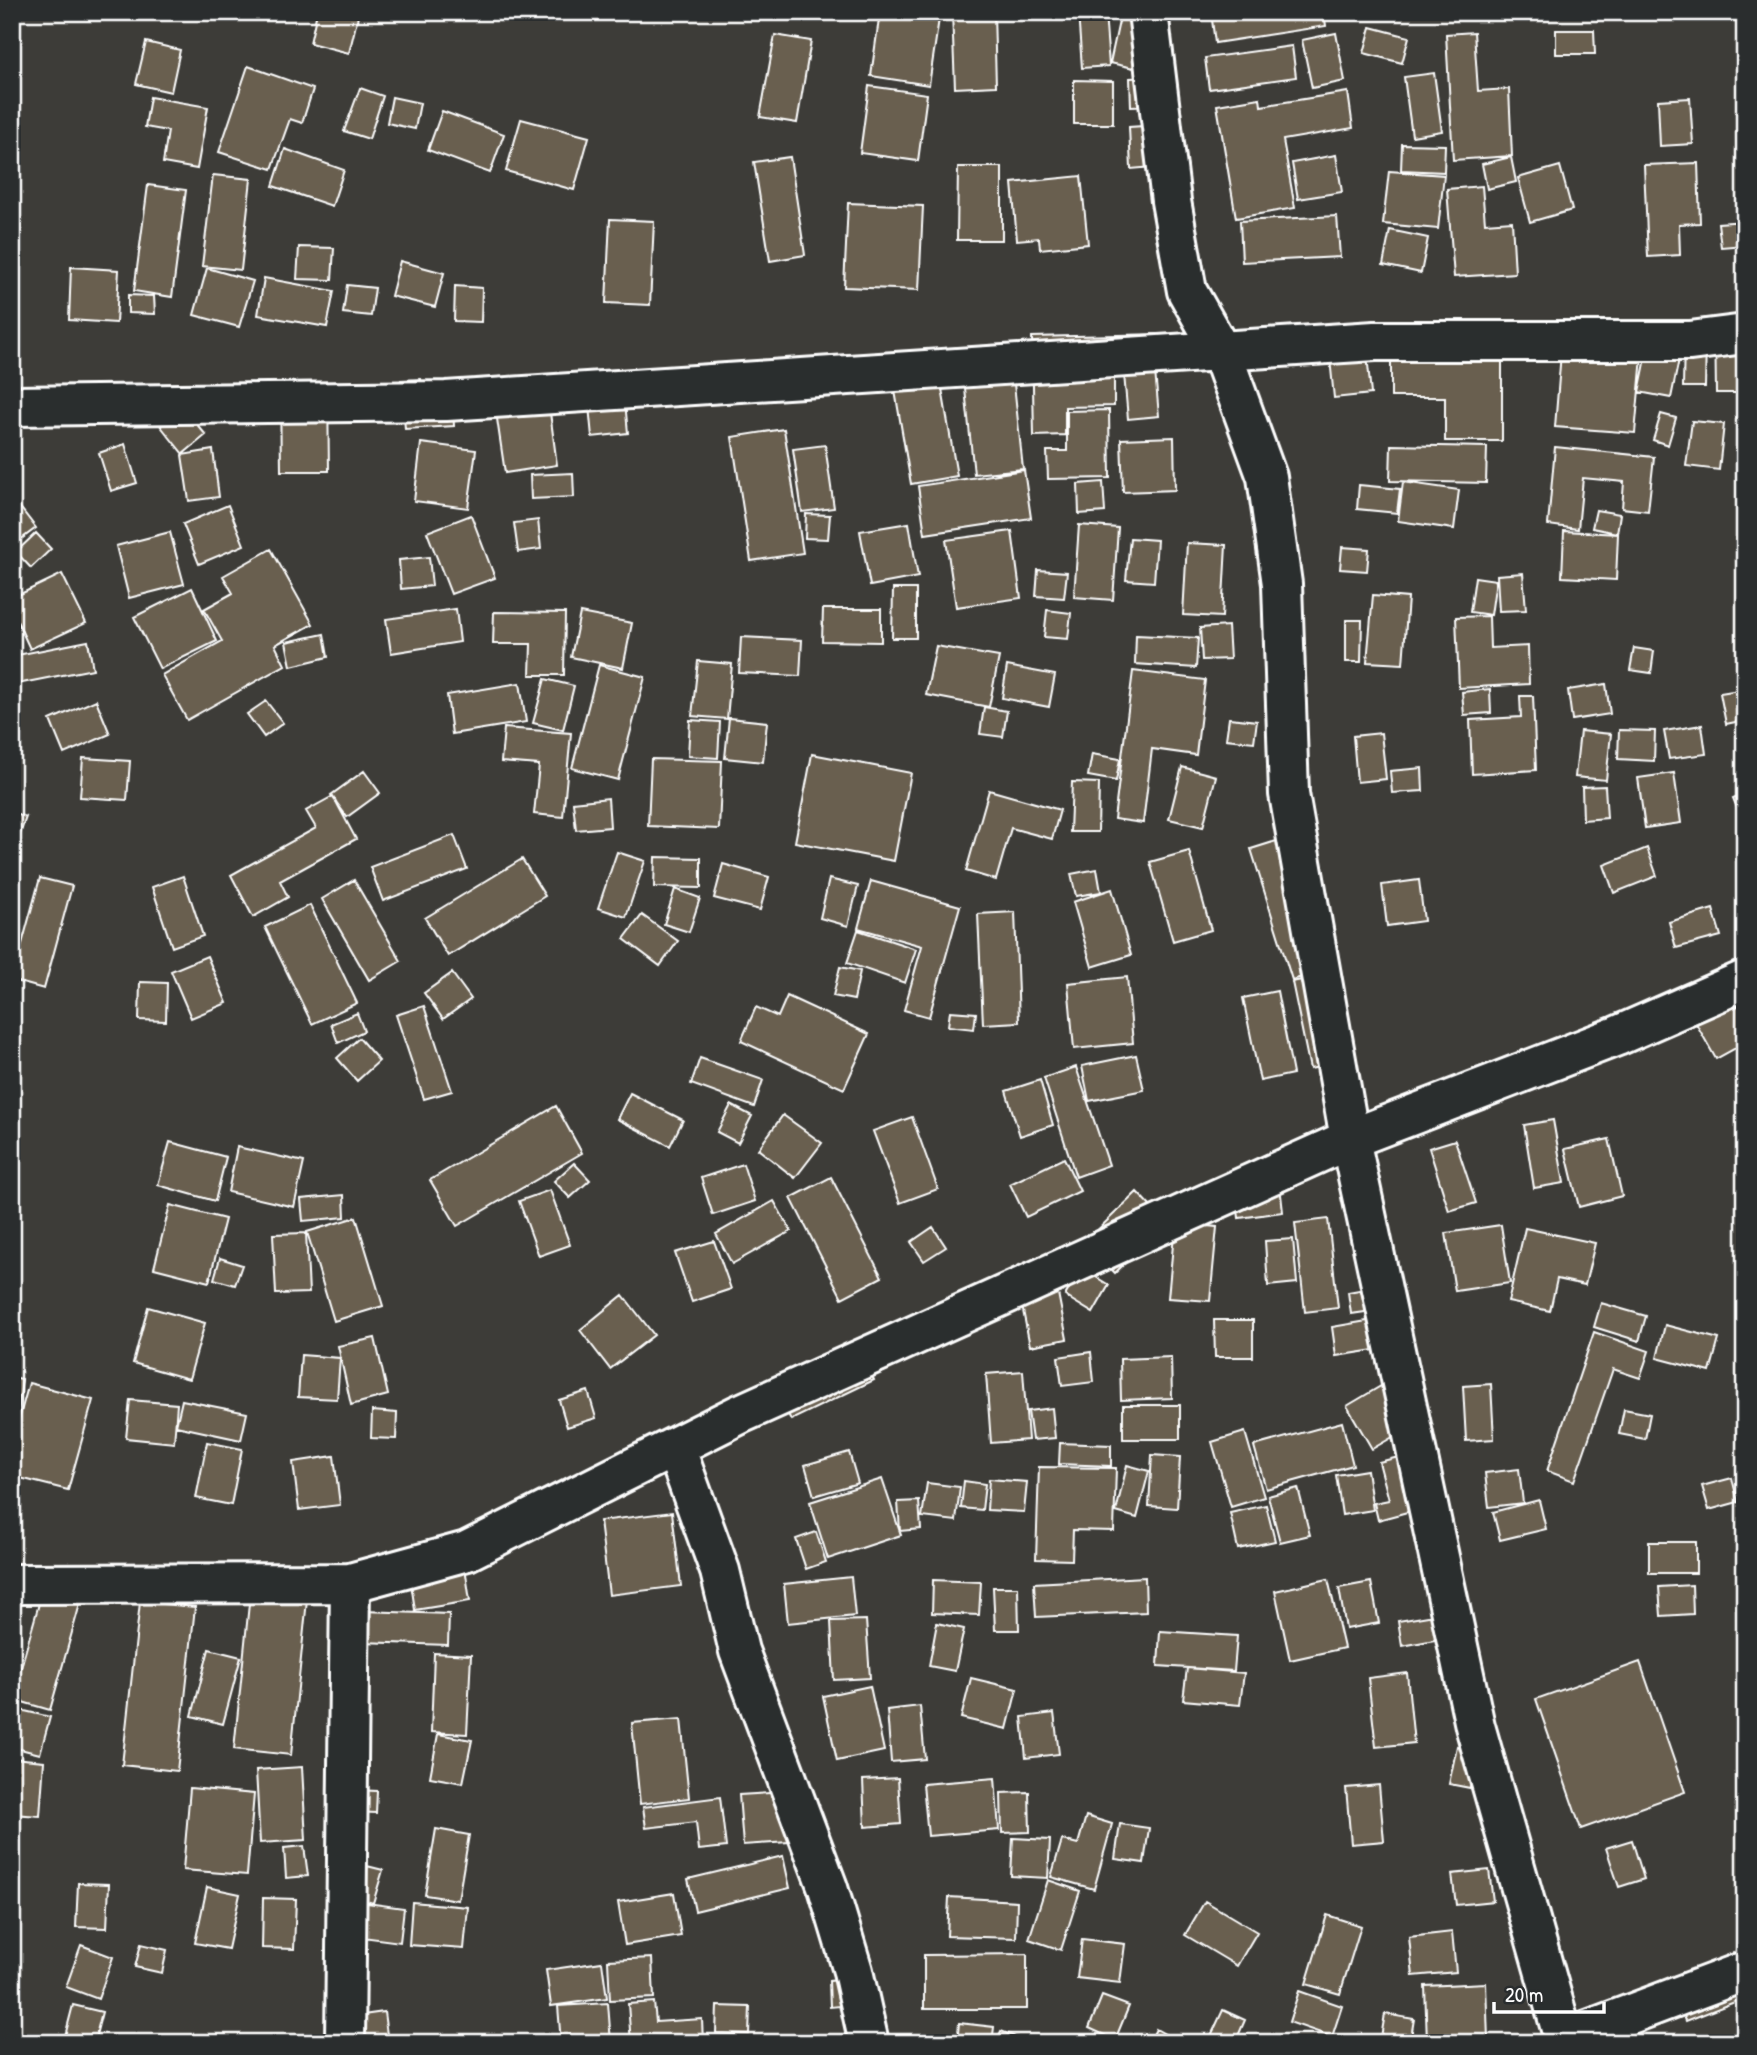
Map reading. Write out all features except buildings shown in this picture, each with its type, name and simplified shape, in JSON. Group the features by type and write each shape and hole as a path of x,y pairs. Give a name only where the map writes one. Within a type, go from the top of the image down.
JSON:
{"street":[{"path":"1148,12 1171,201 1187,291 1221,351 1267,477 1282,584 1289,794 1350,1139 1475,1726 1565,2041 1745,1971"},
{"path":"12,406 446,401 1375,341 1690,341 1745,334"},
{"path":"12,1584 350,1583 467,1551 740,1414 1350,1139 1617,1036 1745,979"},
{"path":"675,1447 720,1571 740,1651 828,1888 853,1971 869,2043"},
{"path":"345,2043 350,1583"}]}
